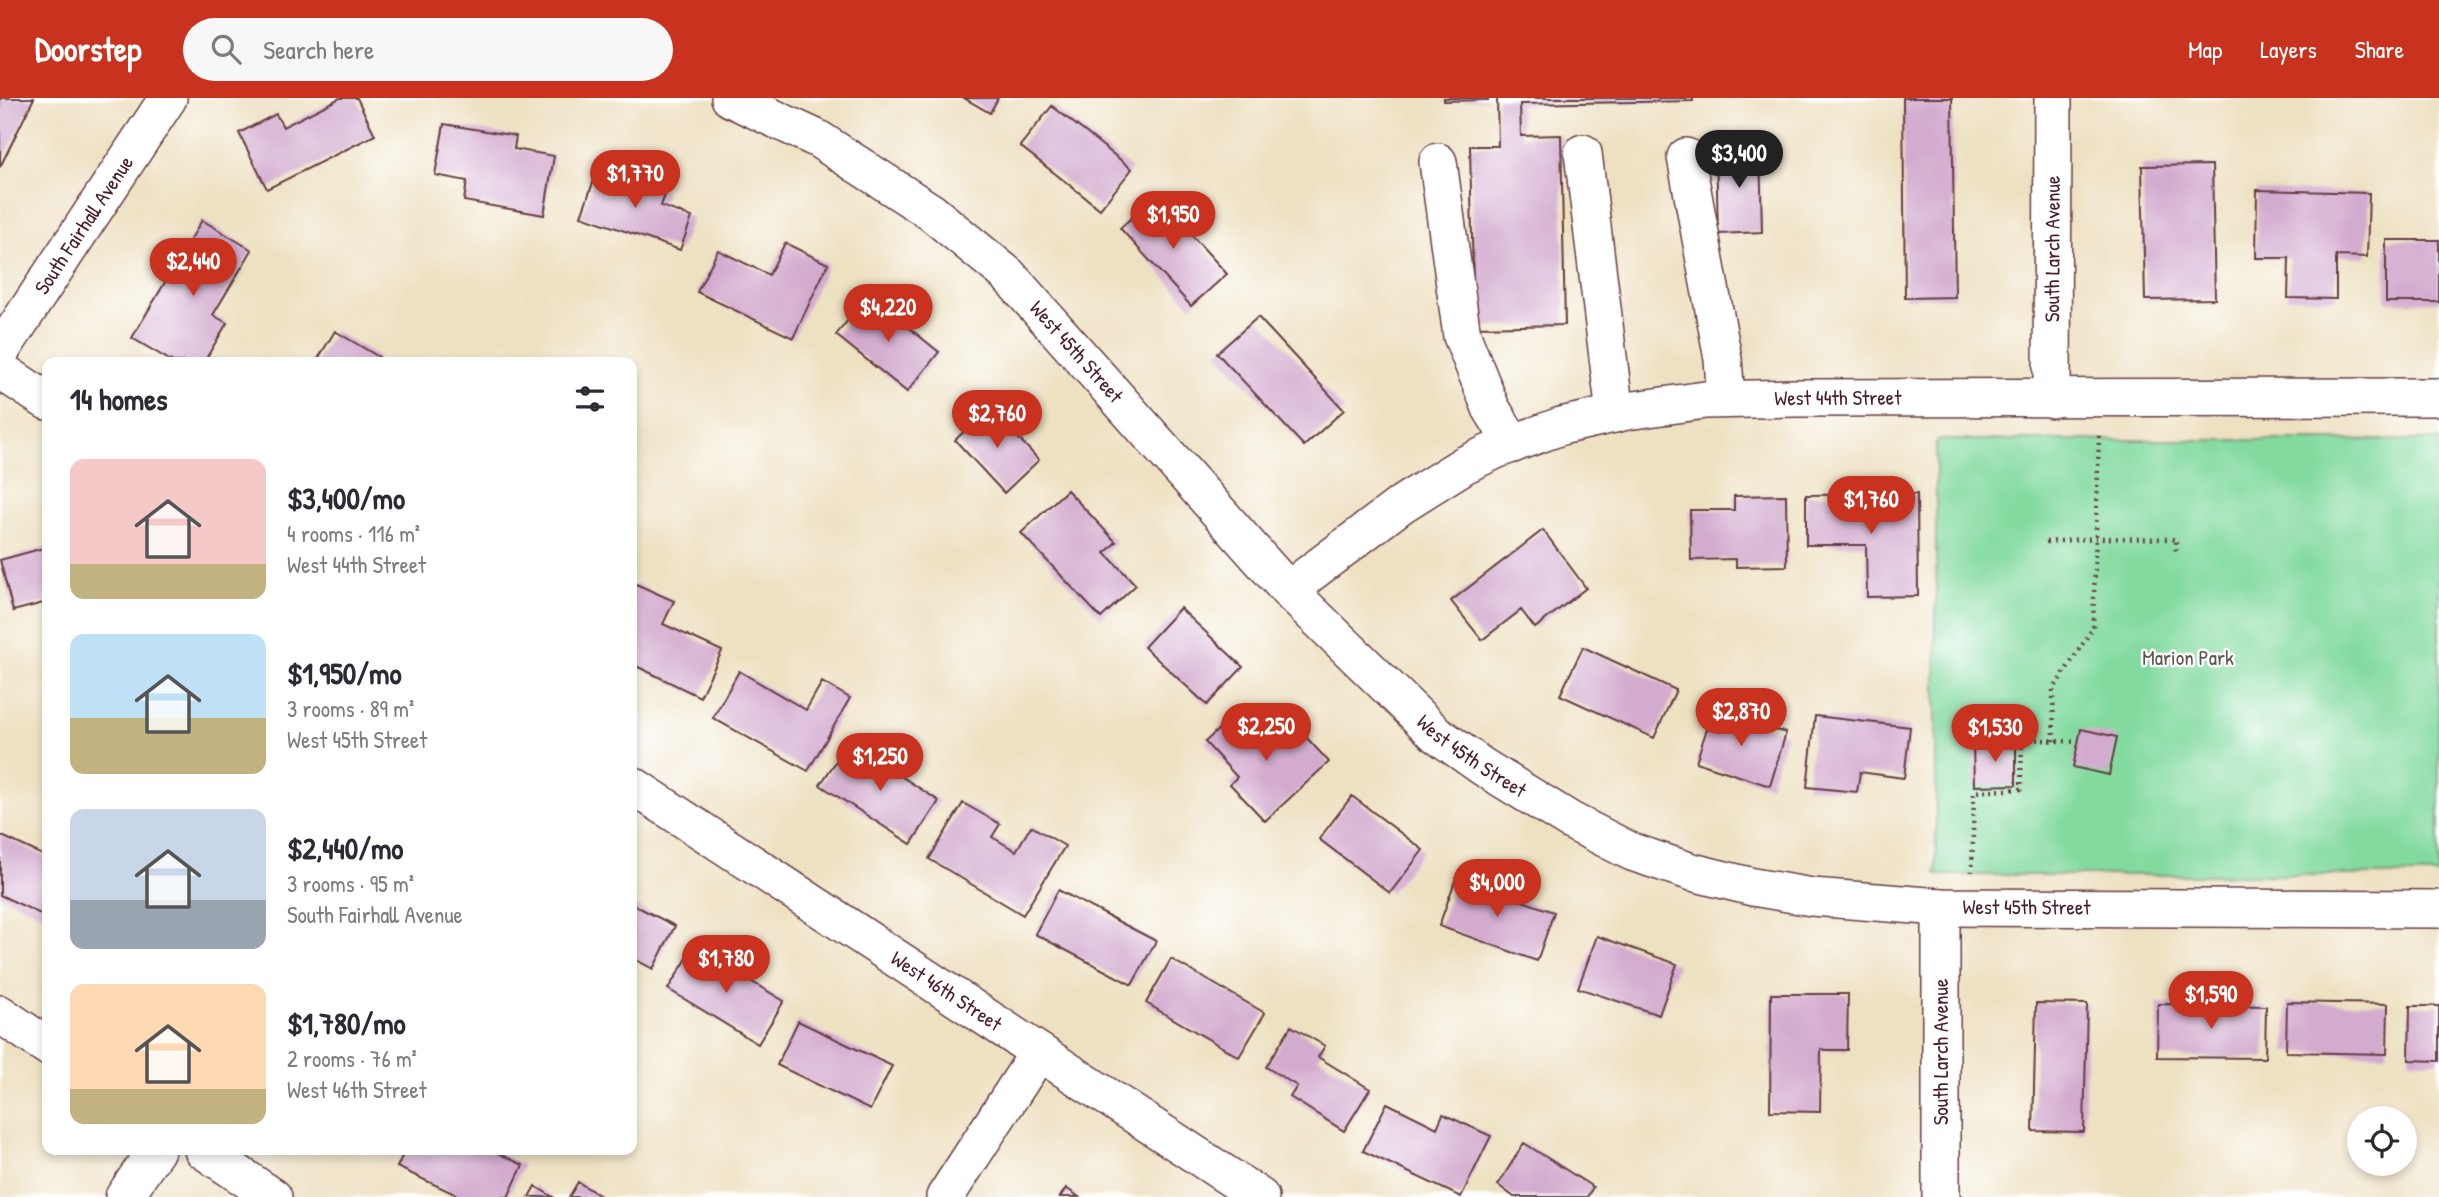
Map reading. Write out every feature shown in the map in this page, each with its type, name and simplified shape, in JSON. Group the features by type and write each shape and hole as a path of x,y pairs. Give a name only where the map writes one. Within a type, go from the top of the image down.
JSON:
{"street":[{"name":"South Fairhall Avenue","path":"0,352 168,98"},
{"name":"West 45th Street","path":"730,98 818,139 931,212 1008,275 1288,590 1434,733 1483,767 1571,821 1632,852 1692,872 1753,887 1812,897 1956,907 2439,909"},
{"name":"South Larch Avenue","path":"2052,398 2053,98"},
{"path":"1583,153 1615,414"},
{"path":"1686,157 1723,359 1726,399"},
{"path":"1438,162 1462,336 1492,408 1513,444"},
{"path":"0,370 42,398"},
{"name":"West 44th Street","path":"1288,590 1402,504 1464,465 1561,426 1615,414 1726,399 2439,397"},
{"name":"West 46th Street","path":"637,788 1260,1197"},
{"name":"South Larch Avenue","path":"1941,1197 1956,907"},
{"path":"0,1014 42,1043"},
{"path":"944,1197 1039,1052"},
{"path":"124,1197 153,1155"},
{"path":"210,1155 262,1194"}],"path":[{"path":"2054,741 2053,690 2093,628 2100,398"},
{"path":"2046,542 2096,538 2176,539 2176,553"},
{"path":"1956,907 1975,792 2021,789 2022,729 1970,729"},
{"path":"2022,739 2079,743"}],"green space":[{"name":"Marion Park","path":"1936,440 2439,440 2439,875 1936,875"}],"building":[{"path":"0,98 34,98 0,167"},
{"path":"340,98 357,98 375,135 267,189 239,133 276,114 283,127"},
{"path":"964,98 998,98 990,113"},
{"path":"1444,98 1488,98 1488,100 1444,101"},
{"path":"1497,98 1693,98 1693,101 1520,104 1521,136 1561,135 1565,325 1474,327 1470,146 1498,146"},
{"path":"1903,98 1952,98 1955,297 1905,298"},
{"path":"1052,106 1132,169 1100,209 1020,146"},
{"path":"444,124 516,136 514,149 554,156 544,215 464,201 467,181 435,175"},
{"path":"1760,146 1762,232 1718,234 1716,147"},
{"path":"2212,165 2215,299 2145,300 2142,166"},
{"path":"598,169 666,192 661,206 692,217 680,250 581,216"},
{"path":"2257,190 2369,193 2367,257 2336,256 2336,299 2288,298 2289,258 2256,258"},
{"path":"1156,196 1227,274 1191,306 1120,228"},
{"path":"202,220 252,250 213,315 227,323 207,357 164,357 132,338"},
{"path":"2386,240 2439,240 2439,302 2386,302"},
{"path":"785,243 828,264 793,338 697,292 718,250 769,275"},
{"path":"868,295 939,352 907,392 836,335"},
{"path":"1258,317 1344,410 1304,446 1217,353"},
{"path":"335,331 379,357 319,357"},
{"path":"990,408 1039,460 1004,493 955,440"},
{"path":"1067,490 1116,542 1105,553 1136,585 1101,618 1021,533"},
{"path":"1917,494 1918,596 1867,597 1866,545 1806,545 1806,495"},
{"path":"1786,495 1787,566 1736,567 1736,559 1691,560 1690,510 1734,510 1734,496"},
{"path":"1543,530 1586,588 1535,628 1521,610 1482,640 1451,601"},
{"path":"42,548 42,603 13,611 0,560"},
{"path":"637,584 674,601 663,624 722,651 700,697 637,666"},
{"path":"1180,608 1243,667 1207,705 1144,647"},
{"path":"1583,647 1676,690 1654,738 1560,695"},
{"path":"739,671 806,710 822,682 850,698 808,771 713,718"},
{"path":"1239,710 1271,745 1294,724 1329,762 1265,821 1230,784 1237,777 1205,742"},
{"path":"1713,710 1786,733 1770,786 1696,762"},
{"path":"1815,716 1910,727 1904,778 1860,772 1857,792 1807,787"},
{"path":"2081,729 2117,737 2109,775 2073,767"},
{"path":"849,742 939,801 911,844 820,785"},
{"path":"1973,742 2016,742 2016,785 1974,786"},
{"path":"1352,796 1423,850 1390,893 1319,839"},
{"path":"963,803 1000,824 992,837 1016,851 1031,826 1065,846 1023,915 929,859"},
{"path":"0,835 42,855 42,915 0,895"},
{"path":"1456,878 1554,912 1537,961 1439,926"},
{"path":"1058,890 1156,941 1132,985 1035,934"},
{"path":"637,907 675,926 653,969 637,961"},
{"path":"1597,936 1677,964 1659,1015 1578,988"},
{"path":"694,947 784,1001 758,1044 668,989"},
{"path":"1171,959 1265,1013 1239,1057 1146,1003"},
{"path":"1771,994 1848,994 1847,1050 1821,1050 1820,1112 1770,1111"},
{"path":"2287,1002 2388,1004 2387,1054 2286,1052"},
{"path":"2036,1003 2087,1004 2084,1132 2033,1131"},
{"path":"2158,1004 2266,1006 2265,1058 2157,1057"},
{"path":"2410,1006 2439,1006 2439,1061 2409,1060"},
{"path":"798,1021 892,1066 870,1110 777,1065"},
{"path":"1291,1026 1325,1046 1318,1057 1370,1089 1344,1131 1290,1097 1297,1086 1266,1067"},
{"path":"1387,1103 1437,1128 1443,1114 1491,1136 1461,1197 1363,1151"},
{"path":"1524,1143 1593,1187 1587,1197 1514,1197 1498,1185"},
{"path":"403,1155 502,1155 523,1165 508,1197 461,1197 397,1167"},
{"path":"578,1182 602,1197 569,1197"},
{"path":"535,1186 553,1197 529,1197"},
{"path":"1066,1188 1079,1197 1060,1197"}]}
